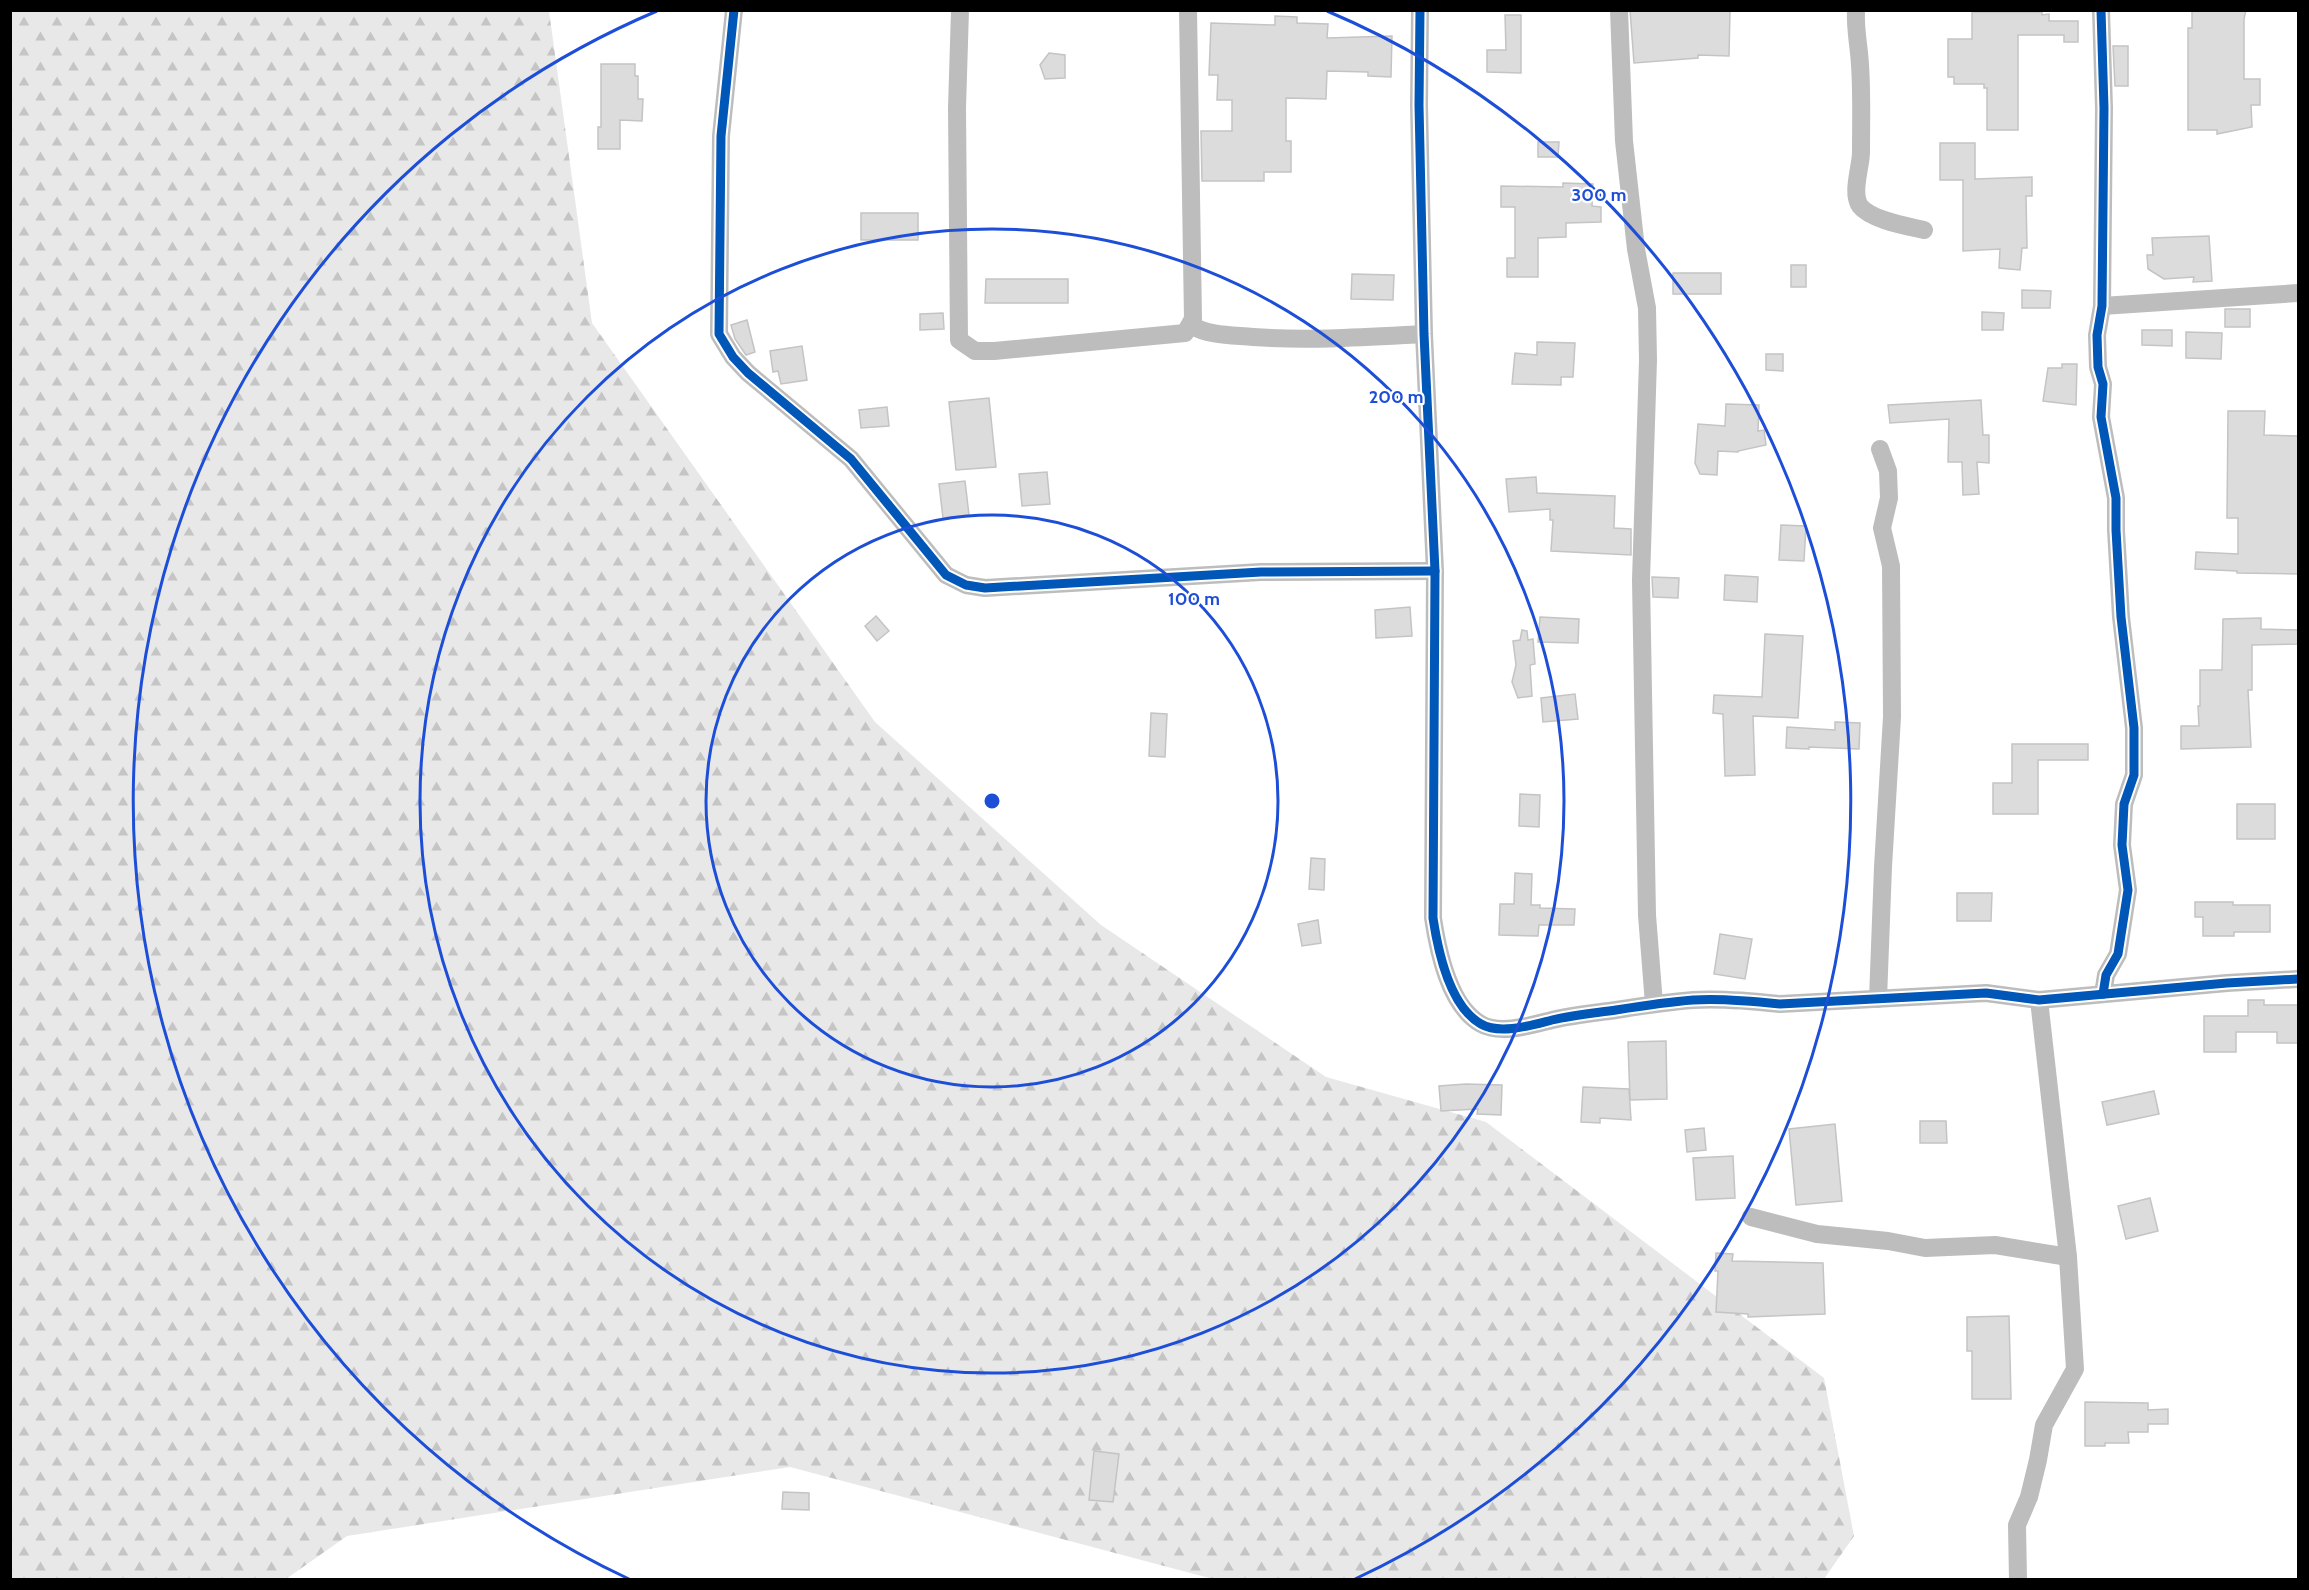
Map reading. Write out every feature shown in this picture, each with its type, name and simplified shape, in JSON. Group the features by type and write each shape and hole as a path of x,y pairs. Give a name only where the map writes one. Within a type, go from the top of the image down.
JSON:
{"street":[{"path":"734,10 721,136 719,334 733,357 748,373 852,459 946,575 966,585 985,588 1261,572 1435,571"},
{"path":"960,10 957,108 959,340 975,351 1185,333 1190,325 1193,319 1188,10"},
{"path":"1420,10 1419,105 1424,334 1435,571 1434,918 1441,957 1458,1000 1467,1013 1482,1025 1509,1030 1565,1017 1695,999 1780,1004 1986,993 2039,1000 2298,979"},
{"path":"1619,10 1624,141 1636,249 1647,308 1648,360 1641,580 1647,915 1654,1004"},
{"path":"1856,10 1855,31 1860,64 1861,155 1856,198 1862,208 1878,216 1924,230"},
{"path":"2101,10 2104,108 2102,306 2097,335 2098,367 2103,384 2101,417 2116,498 2120,606 2134,728 2134,775 2124,804 2122,845 2128,890 2118,954 2106,975 2103,994"},
{"path":"2102,306 2298,293"},
{"path":"1190,325 1204,332 1283,339 1424,334"},
{"path":"1878,999 1892,717 1891,566 1882,528 1889,498 1888,471 1880,449"},
{"path":"2018,1580 2017,1525 2029,1497 2043,1425 2075,1369 2068,1257 2039,1000"},
{"path":"1751,1216 1817,1234 1888,1241 1925,1248 1995,1245 2068,1257"}],"green space":[{"path":"11,10 549,11 592,323 875,722 1101,925 1326,1077 1486,1122 1824,1378 1854,1536 1824,1579 1213,1579 790,1467 347,1536 286,1579 11,1580"}],"building":[{"path":"1630,10 1730,10 1729,56 1698,55 1698,58 1634,63"},
{"path":"2192,10 2246,10 2244,79 2260,79 2260,105 2251,105 2252,127 2217,134 2217,130 2188,130 2188,28 2192,28"},
{"path":"1972,12 2042,12 2042,15 2049,14 2049,21 2078,21 2078,42 2064,42 2064,35 2018,35 2018,130 1987,130 1987,88 1984,88 1984,84 1954,84 1954,77 1948,77 1948,39 1972,39"},
{"path":"1505,15 1521,15 1521,73 1487,72 1487,50 1506,50"},
{"path":"1275,16 1297,17 1297,23 1328,24 1327,38 1392,36 1391,77 1368,76 1368,72 1327,71 1326,99 1286,98 1286,141 1291,141 1291,172 1264,172 1264,181 1202,181 1201,131 1232,131 1232,100 1217,100 1218,75 1209,75 1211,23 1275,25"},
{"path":"2113,46 2128,46 2128,86 2115,86"},
{"path":"1049,53 1065,55 1065,78 1045,79 1040,65"},
{"path":"601,64 635,64 635,76 638,76 638,99 643,99 642,121 620,120 620,149 598,149 598,127 601,127"},
{"path":"1538,142 1559,142 1558,157 1538,157"},
{"path":"1940,143 1975,143 1975,179 2032,177 2032,196 2026,196 2027,248 2022,248 2020,270 1999,268 2000,249 1963,251 1963,180 1940,180"},
{"path":"1563,183 1593,184 1592,206 1601,207 1601,222 1566,223 1566,237 1538,238 1538,277 1507,277 1507,258 1515,258 1515,207 1501,207 1501,186 1563,187"},
{"path":"861,213 918,213 918,240 861,240"},
{"path":"2209,236 2212,281 2193,282 2194,277 2164,279 2148,269 2147,255 2153,255 2152,238"},
{"path":"1791,265 1806,265 1806,287 1791,287"},
{"path":"1673,273 1721,273 1721,294 1673,294"},
{"path":"1352,274 1394,275 1393,300 1351,299"},
{"path":"986,279 1068,279 1068,303 985,303"},
{"path":"2022,290 2051,291 2050,308 2022,308"},
{"path":"2225,309 2250,309 2250,327 2225,327"},
{"path":"1982,312 2004,313 2003,330 1982,330"},
{"path":"943,313 944,329 920,330 920,314"},
{"path":"747,320 755,352 746,355 735,339 731,325"},
{"path":"2142,330 2172,330 2172,346 2142,345"},
{"path":"2186,332 2222,333 2221,359 2186,358"},
{"path":"1537,342 1575,343 1573,377 1561,377 1561,385 1512,384 1515,353 1537,355"},
{"path":"802,346 807,380 781,384 778,371 773,372 770,351"},
{"path":"1766,354 1783,354 1783,371 1766,370"},
{"path":"2062,364 2077,364 2076,405 2043,401 2048,368 2062,368"},
{"path":"989,398 996,467 956,470 949,402"},
{"path":"1981,400 1983,435 1989,435 1989,463 1977,462 1979,494 1963,495 1962,462 1948,462 1949,419 1890,423 1888,405"},
{"path":"1726,404 1759,405 1758,431 1764,430 1766,445 1738,452 1718,451 1717,475 1700,474 1695,463 1698,424 1725,426"},
{"path":"887,407 889,426 861,428 859,410"},
{"path":"2228,411 2265,411 2264,435 2298,436 2298,574 2237,573 2237,571 2195,569 2196,552 2238,554 2238,518 2227,518"},
{"path":"1047,472 1050,504 1022,506 1019,474"},
{"path":"1536,477 1537,493 1615,496 1614,528 1631,529 1631,555 1551,551 1553,520 1550,520 1550,509 1509,512 1506,479"},
{"path":"965,481 969,515 943,518 939,484"},
{"path":"1781,525 1806,526 1804,561 1779,560"},
{"path":"1725,575 1758,577 1757,602 1724,600"},
{"path":"1652,577 1679,578 1678,598 1653,597"},
{"path":"1410,607 1412,636 1376,638 1375,610"},
{"path":"876,616 889,631 877,641 865,626"},
{"path":"1540,617 1579,619 1578,643 1538,642"},
{"path":"2261,618 2261,629 2298,630 2298,644 2252,645 2252,690 2248,690 2251,747 2181,749 2181,726 2199,726 2200,670 2222,670 2223,619"},
{"path":"1522,630 1527,631 1528,640 1533,639 1535,664 1530,665 1532,696 1518,698 1512,682 1516,665 1513,641 1520,640"},
{"path":"1765,634 1803,636 1798,718 1753,716 1755,775 1725,776 1723,714 1713,713 1714,695 1762,697"},
{"path":"1575,694 1578,719 1543,722 1541,698"},
{"path":"1151,713 1167,714 1165,757 1149,756"},
{"path":"1835,722 1860,723 1859,749 1786,748 1787,727 1835,730"},
{"path":"2012,744 2088,744 2088,760 2038,760 2038,814 1993,814 1993,783 2012,783"},
{"path":"1520,794 1540,795 1539,827 1519,826"},
{"path":"2237,804 2275,804 2275,839 2237,839"},
{"path":"1311,858 1325,859 1324,890 1309,889"},
{"path":"1515,873 1532,874 1531,905 1540,905 1540,908 1575,909 1574,925 1539,925 1538,936 1499,935 1500,904 1514,904"},
{"path":"1957,893 1992,893 1991,921 1957,921"},
{"path":"2195,902 2270,905 2270,932 2234,932 2234,936 2203,936 2203,917 2195,917"},
{"path":"1318,920 1321,943 1302,946 1298,924"},
{"path":"1720,934 1752,939 1745,979 1714,974"},
{"path":"2248,1000 2264,1000 2264,1005 2298,1005 2298,1043 2277,1043 2277,1032 2236,1032 2236,1052 2204,1052 2204,1016 2248,1016"},
{"path":"1666,1041 1667,1099 1630,1100 1628,1042"},
{"path":"1502,1085 1501,1115 1477,1114 1478,1109 1441,1111 1439,1086"},
{"path":"1583,1087 1629,1089 1631,1120 1600,1118 1600,1123 1581,1122"},
{"path":"2154,1091 2159,1114 2107,1125 2102,1102"},
{"path":"1920,1121 1946,1121 1947,1143 1920,1143"},
{"path":"1835,1124 1842,1201 1796,1205 1789,1129"},
{"path":"1704,1128 1706,1150 1687,1152 1685,1130"},
{"path":"1733,1156 1735,1198 1696,1200 1693,1158"},
{"path":"2150,1198 2158,1231 2126,1239 2118,1206"},
{"path":"1716,1253 1733,1254 1732,1261 1823,1263 1825,1314 1748,1317 1748,1314 1716,1312 1718,1271 1715,1271"},
{"path":"2009,1316 2011,1399 1972,1399 1972,1351 1967,1351 1967,1317"},
{"path":"2085,1402 2148,1403 2148,1410 2168,1409 2168,1424 2148,1424 2148,1432 2128,1432 2129,1443 2085,1446"},
{"path":"1094,1451 1119,1454 1113,1502 1089,1500"},
{"path":"783,1492 809,1493 809,1510 782,1509"}],"cycle path":[{"path":"734,10 721,136 719,334 733,357 748,373 851,459 946,575 966,585 985,588 1261,572 1435,571"},
{"path":"1420,10 1419,105 1424,334 1435,571 1433,918 1447,977 1453,991 1470,1016 1489,1027 1507,1029 1576,1015 1693,1000 1780,1004 1986,993 2039,1000 2298,979"},
{"path":"2101,10 2104,108 2102,306 2097,335 2098,367 2103,384 2101,417 2116,498 2121,617 2134,728 2134,775 2124,804 2122,845 2128,890 2118,954 2106,975 2103,994"}]}
